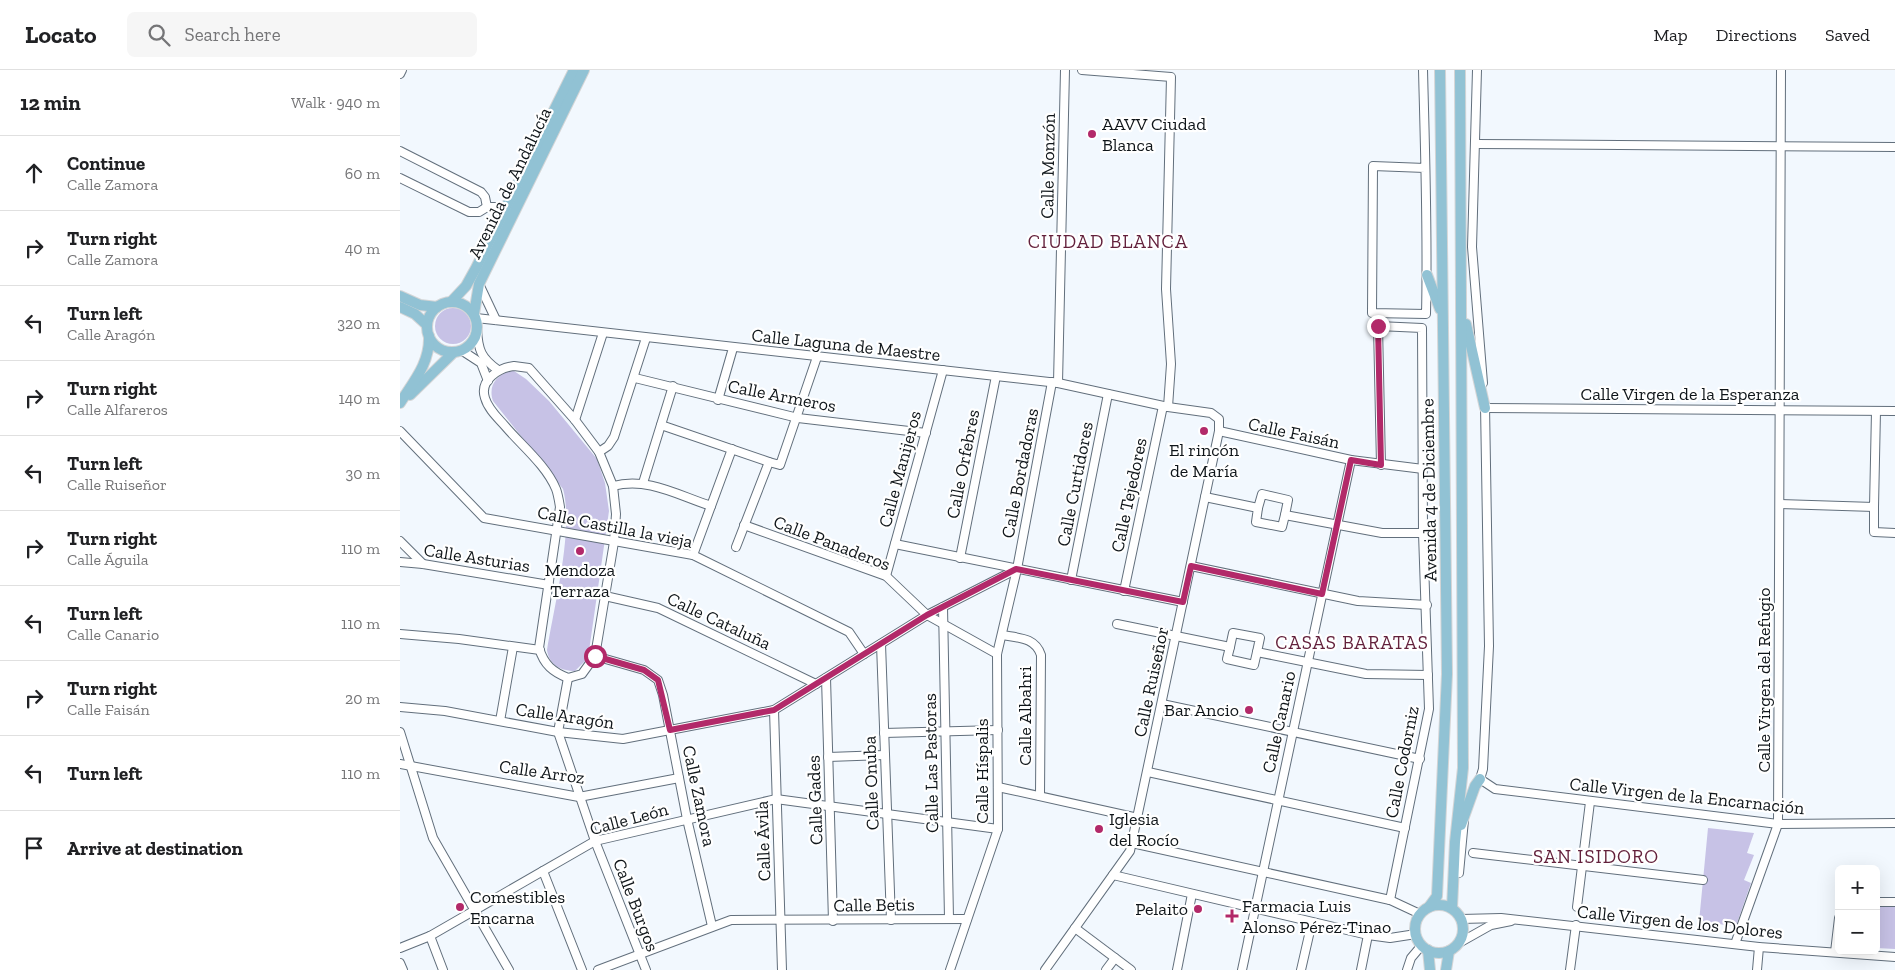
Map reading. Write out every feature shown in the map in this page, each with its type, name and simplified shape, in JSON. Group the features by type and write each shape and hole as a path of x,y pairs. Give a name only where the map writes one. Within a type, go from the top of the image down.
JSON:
{"main road":[{"name":"Avenida de Andalucía","path":"451,302 466,286 574,70"},
{"name":"Avenida de Andalucía","path":"475,316 479,284 584,70"},
{"name":"Avenida 4 de Diciembre","path":"1429,907 1437,896 1447,674 1440,70"},
{"name":"Avenida 4 de Diciembre","path":"1452,908 1455,842 1464,750 1460,70"},
{"path":"1426,275 1442,315"},
{"path":"400,296 420,305 437,307"},
{"path":"451,302 464,305 475,316 477,329 472,342 457,351 400,404 424,366 429,351 428,330 432,312 437,307 451,302"},
{"path":"1462,305 1485,408"},
{"path":"400,307 415,314 439,348 457,351"},
{"path":"1455,842 1475,786 1480,779"},
{"path":"1425,947 1440,952 1449,951 1459,943 1463,931 1461,919 1452,908 1429,907 1420,914 1415,927 1416,934 1425,947 1430,970"},
{"path":"1446,970 1449,951"}],"street":[{"path":"400,74 402,70"},
{"name":"Calle Monzón","path":"1055,383 1065,70"},
{"name":"Calle Tejedores","path":"1082,70 1171,77 1166,289 1171,364 1166,407 1124,590"},
{"path":"1423,70 1425,168 1426,314 1372,313 1373,166 1425,168"},
{"path":"1478,70 1472,247 1485,408 1489,646 1483,769 1480,779"},
{"name":"Calle Virgen del Refugio","path":"1735,944 1778,824 1781,409 1779,147 1781,70"},
{"path":"1476,144 1895,147"},
{"path":"400,151 480,192 485,197 487,207 499,223"},
{"path":"400,178 469,212 479,212 487,207 507,207"},
{"path":"479,284 496,320"},
{"name":"Calle Laguna de Maestre","path":"475,316 646,338 1055,383 1166,407 1211,413 1219,419 1219,431"},
{"name":"Calle Codorniz","path":"1381,465 1378,326 1422,328 1423,533 1427,605 1429,710 1390,900"},
{"path":"477,329 478,343 485,360 498,370"},
{"path":"575,420 603,333"},
{"path":"598,452 608,446 614,437 635,378 646,338"},
{"path":"718,400 733,348"},
{"path":"457,351 481,363 488,381"},
{"path":"661,425 780,465 798,418 817,357"},
{"path":"514,366 529,368 575,420 598,452 612,486 616,514 614,542 595,656 582,674 568,678 554,672 543,660 540,650 560,507 556,488 541,467 492,412 484,397 485,384 498,370 502,367 514,366"},
{"name":"Calle Manijeros","path":"886,576 942,370"},
{"name":"Calle Orfebres","path":"960,558 996,376"},
{"name":"Calle Armeros","path":"635,378 673,386 718,400 798,418 926,432"},
{"name":"Calle Bordadoras","path":"1002,635 1055,383"},
{"path":"643,482 673,386"},
{"name":"Calle Curtidores","path":"1070,580 1108,394"},
{"name":"Calle Virgen de la Esperanza","path":"1485,408 1895,411"},
{"path":"1876,411 1874,532 1895,533"},
{"name":"Calle Castilla la vieja","path":"400,431 484,518 693,555 849,632 864,654"},
{"name":"Calle Faisán","path":"1219,431 1351,460 1423,469"},
{"name":"Calle Ruiseñor","path":"1045,970 1130,850 1219,431"},
{"path":"693,555 732,448"},
{"name":"Calle Canario","path":"1242,970 1351,460"},
{"path":"736,547 769,462"},
{"path":"612,486 643,482 711,506"},
{"path":"1262,494 1288,500 1282,527 1256,522 1258,508 1262,494"},
{"path":"1206,497 1258,508"},
{"path":"1780,504 1874,507"},
{"path":"1285,515 1382,533 1423,533"},
{"name":"Calle Panaderos","path":"744,525 886,576 927,615 998,654"},
{"path":"400,541 422,564"},
{"path":"895,544 1183,602"},
{"name":"Calle Asturias","path":"400,562 549,585"},
{"path":"1191,566 1358,601 1427,605"},
{"name":"Calle Aragón","path":"400,707 445,710 558,732 623,739 774,710 927,615 1016,569"},
{"name":"Calle Cataluña","path":"605,596 658,608 816,684"},
{"name":"Calle Las Pastoras","path":"942,607 949,918"},
{"path":"1117,624 1230,646"},
{"path":"1233,632 1260,638 1254,665 1227,659 1230,646 1233,632"},
{"path":"400,634 540,650"},
{"name":"Calle Híspalis","path":"950,970 998,829 998,654 1002,635"},
{"name":"Calle Albahri","path":"1002,635 1031,640 1038,646 1041,655 1040,796"},
{"name":"Calle Onuba","path":"881,644 891,920"},
{"path":"500,721 513,647"},
{"path":"1257,652 1366,674 1428,675"},
{"name":"Calle Zamora","path":"595,656 644,670 658,680 712,926"},
{"name":"Calle Burgos","path":"568,678 558,732 595,841 646,970"},
{"name":"Calle Gades","path":"826,678 833,921"},
{"path":"1162,704 1420,759"},
{"name":"Calle Ávila","path":"774,710 782,921 782,970"},
{"path":"884,733 998,730"},
{"path":"400,732 433,838 509,970"},
{"path":"828,756 885,755"},
{"name":"Calle Arroz","path":"400,764 579,796 679,778"},
{"path":"1148,772 1405,828"},
{"name":"Calle Virgen de la Encarnación","path":"1480,779 1495,789 1778,824 1895,823"},
{"path":"998,787 1138,818"},
{"path":"776,799 887,816 998,829"},
{"name":"Calle León","path":"400,948 430,936 476,911 595,841 776,799"},
{"path":"1577,907 1590,802"},
{"path":"1459,873 1464,817"},
{"path":"1132,843 1390,900 1420,914"},
{"path":"1473,853 1703,880"},
{"path":"543,872 582,970"},
{"path":"1113,875 1368,935 1390,938 1416,934"},
{"path":"1177,970 1192,894"},
{"path":"1880,902 1895,902"},
{"name":"Calle Virgen de los Dolores","path":"1461,919 1492,917 1735,944 1895,957"},
{"name":"Calle Betis","path":"598,970 731,920 967,919"},
{"path":"1459,943 1491,925 1513,920"},
{"path":"1301,970 1312,922"},
{"path":"1570,970 1576,925"},
{"path":"1075,928 1131,970"},
{"path":"1361,970 1368,935"},
{"path":"430,936 443,970"},
{"path":"1834,952 1835,945"},
{"path":"1757,970 1759,946"},
{"path":"1407,970 1408,964 1425,947"},
{"path":"1106,970 1115,958"},
{"path":"400,963 403,970"}],"shaded area":[{"path":"453,308 460,309 466,313 470,319 470,333 466,339 460,343 453,344 446,343 440,339 436,333 435,326 436,319 440,313 446,309"},
{"path":"509,371 514,371 526,379 549,401 597,459 605,483 609,511 588,658 575,671 565,670 553,663 547,650 565,546 566,506 563,489 493,401 492,386 494,382"},
{"path":"1708,828 1754,833 1747,853 1754,855 1744,880 1751,883 1736,926 1699,922"},
{"path":"1880,906 1895,906 1895,949 1880,948"}],"place":[{"name":"AAVV Ciudad Blanca","path":"1092,134"},
{"name":"El rincón de María","path":"1204,431"},
{"name":"Mendoza Terraza","path":"580,551"},
{"name":"Bar Ancio","path":"1249,710"},
{"name":"Iglesia del Rocío","path":"1099,829"},
{"name":"Comestibles Encarna","path":"460,907"},
{"name":"Pelaito","path":"1198,909"},
{"name":"Farmacia Luis Alonso Pérez-Tinao","path":"1232,916"}],"district":[{"name":"CIUDAD BLANCA","path":"1108,241"},
{"name":"CASAS BARATAS","path":"1352,642"},
{"name":"SAN ISIDORO","path":"1596,856"}],"route":[{"path":"595,656 625,663 644,670 658,680 670,730 774,710 927,615 1016,569 1183,602 1191,566 1322,594 1351,460 1381,465 1378,326"}]}
